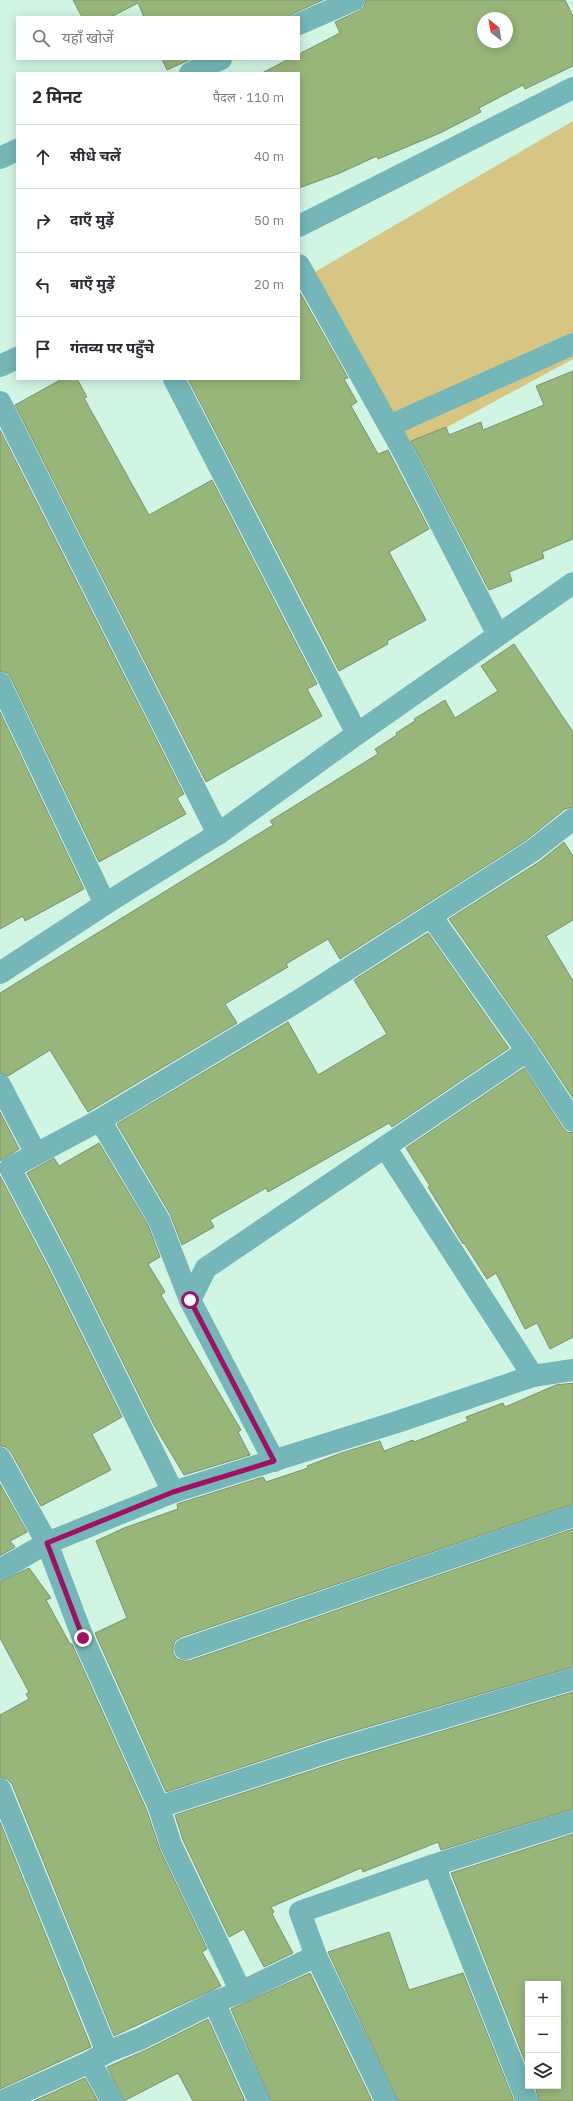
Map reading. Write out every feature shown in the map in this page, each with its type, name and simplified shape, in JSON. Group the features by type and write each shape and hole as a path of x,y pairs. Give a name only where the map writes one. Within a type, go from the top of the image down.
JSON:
{"street":[{"path":"300,24 354,0"},
{"path":"192,72 219,60"},
{"path":"300,225 573,88"},
{"path":"0,158 16,150"},
{"path":"300,267 389,426 498,635"},
{"path":"389,426 573,344"},
{"path":"0,366 16,358"},
{"path":"175,380 357,734"},
{"path":"0,402 218,834"},
{"path":"0,973 105,904 218,834 357,734 573,583"},
{"path":"0,683 105,904"},
{"path":"173,1492 60,1263 10,1168 100,1120 298,1001 532,851 573,819"},
{"path":"431,916 527,1050 573,1122"},
{"path":"190,1300 206,1268 527,1050"},
{"path":"0,1085 36,1154"},
{"path":"100,1120 159,1220 190,1300 274,1461"},
{"path":"385,1147 533,1376"},
{"path":"0,1570 47,1543 173,1492 274,1461 533,1376 573,1370"},
{"path":"0,1458 47,1543 83,1638 159,1806 171,1845 241,1992"},
{"path":"185,1649 573,1516"},
{"path":"159,1806 334,1750 573,1679"},
{"path":"0,1789 99,2057 112,2101"},
{"path":"386,2101 316,1956 300,1912 434,1865 571,1827"},
{"path":"434,1865 527,2101"},
{"path":"3,2101 140,2039 214,2002 241,1992 316,1956"},
{"path":"214,2002 259,2101"}],"shaded area":[{"path":"573,121 573,359 403,451 308,276"}],"building":[{"path":"73,0 323,0 290,16 144,16 138,3 113,16 81,16"},
{"path":"366,0 565,0 573,16 573,66 525,89 523,85 479,108 481,112 440,133 378,159 377,156 340,173 300,188 300,72 264,72 287,60 300,60 300,53 340,33 335,22 359,11 364,7"},
{"path":"162,60 189,60 167,70"},
{"path":"300,293 348,378 344,379 357,402 351,406 378,454 388,450 429,529 389,552 426,620 387,641 388,644 339,671 189,380 300,380"},
{"path":"573,371 573,539 542,552 544,558 509,572 512,581 489,590 411,441 446,427 449,435 481,422 483,430 544,405 536,386"},
{"path":"60,380 78,380 87,397 84,398 149,515 212,480 317,684 307,689 322,716 206,782 15,405"},
{"path":"0,430 184,794 177,798 186,814 99,862 11,678 7,673 0,671"},
{"path":"514,644 573,732 573,807 565,809 525,841 340,959 328,939 286,964 288,967 225,1004 237,1023 88,1112 50,1050 8,1076 0,1073 0,993 273,825 270,821 378,754 375,749 397,735 396,733 415,721 414,719 445,700 455,718 498,691 481,666"},
{"path":"0,712 84,889 25,921 23,916 0,929"},
{"path":"564,842 573,856 573,920 546,936 573,981 573,1098 449,919 539,862"},
{"path":"428,933 509,1048 392,1127 389,1123 268,1192 266,1188 210,1220 214,1227 182,1245 170,1214 117,1124 288,1022 318,1075 387,1034 354,980"},
{"path":"524,1068 563,1128 567,1132 573,1133 573,1337 550,1349 537,1323 525,1329 496,1273 487,1279 464,1243 463,1244 428,1187 430,1186 406,1148"},
{"path":"0,1112 19,1149 0,1161"},
{"path":"99,1143 148,1225 160,1257 148,1264 165,1292 161,1295 241,1430 238,1432 250,1455 184,1475 154,1425 71,1257 27,1173 54,1158 59,1166"},
{"path":"0,1176 49,1269 122,1417 92,1434 111,1470 41,1506 11,1452 6,1447 0,1446"},
{"path":"573,1383 573,1504 181,1637 175,1641 173,1653 177,1659 189,1661 573,1529 573,1667 330,1738 166,1792 95,1633 127,1618 96,1541 124,1528 178,1509 177,1504 263,1477 266,1482 308,1468 307,1466 341,1453 380,1441 384,1451 413,1440 414,1442 468,1421 466,1417 503,1403 505,1407 556,1385"},
{"path":"0,1484 27,1532 10,1541 15,1547 0,1556"},
{"path":"29,1568 51,1598 46,1600 70,1644 72,1644 147,1811 160,1850 207,1949 202,1952 221,1986 114,2036 12,1784 7,1779 0,1777 0,1715 29,1699 26,1694 29,1692 0,1638 0,1582"},
{"path":"573,1692 573,1809 441,1850 438,1842 363,1872 361,1868 271,1907 274,1912 272,1914 293,1953 264,1967 244,1929 229,1937 183,1840 175,1815 338,1762"},
{"path":"0,1822 91,2047 0,2089"},
{"path":"573,1834 573,2101 539,2101 536,2089 561,2089 561,1981 525,1981 525,2061 451,1873"},
{"path":"389,1932 409,1990 463,1973 514,2101 398,2101 328,1952"},
{"path":"310,1973 372,2101 271,2101 231,2009"},
{"path":"208,2019 245,2101 193,2101 178,2073 124,2101 107,2067 146,2050"},
{"path":"85,2078 98,2101 34,2101"}],"route":[{"path":"83,1638 47,1543 173,1492 274,1461 190,1300"}]}
